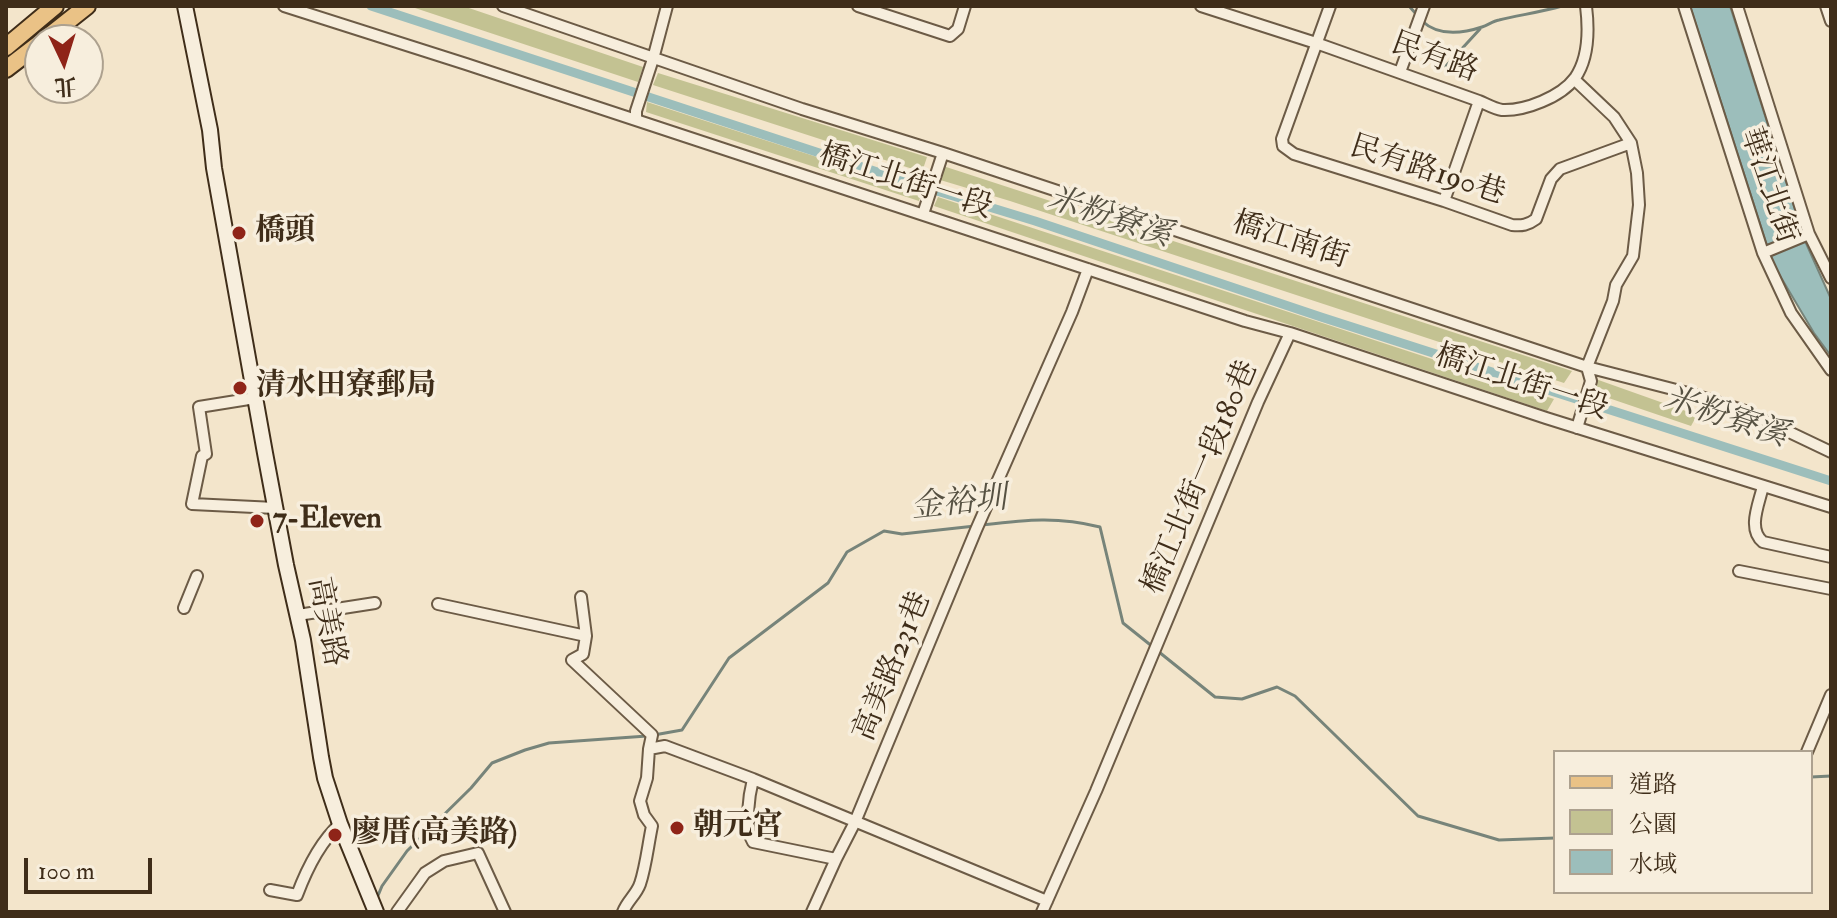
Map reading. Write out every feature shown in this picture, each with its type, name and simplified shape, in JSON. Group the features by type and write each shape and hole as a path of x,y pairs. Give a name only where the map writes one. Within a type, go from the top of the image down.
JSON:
{"main road":[{"path":"6,47 55,6"},
{"path":"64,24 87,6"},
{"path":"6,69 24,55"}],"street":[{"name":"高美路","path":"185,6 210,130 214,168 275,508 311,686 325,778 376,912"},
{"name":"橋江北街一段","path":"284,6 636,120 925,209 1088,269 1245,321 1831,507"},
{"name":"橋江南街","path":"503,6 802,109 1587,367 1745,411 1831,452"},
{"path":"636,120 667,6"},
{"path":"858,6 950,36 958,29 965,6"},
{"name":"民有路","path":"1201,6 1230,10 1500,110 1531,106 1554,96 1574,79"},
{"path":"1316,43 1330,6"},
{"path":"1400,72 1424,6"},
{"path":"1577,428 1591,381 1587,367 1613,301 1616,285 1633,256 1639,205 1631,143 1614,117 1574,79 1586,52 1589,25 1586,6"},
{"name":"華江北街","path":"1684,6 1766,252 1791,313 1831,370"},
{"path":"1737,6 1808,235 1831,278"},
{"path":"1826,6 1831,21"},
{"name":"民有路190巷","path":"1316,43 1282,139 1283,146 1294,154 1512,225 1522,226 1536,219 1551,179 1560,169 1631,143"},
{"path":"1444,201 1479,101"},
{"path":"925,209 943,153"},
{"path":"1766,252 1808,235"},
{"name":"高美路231巷","path":"812,912 855,822 1088,269"},
{"name":"橋江北街一段180巷","path":"1042,912 1290,333"},
{"path":"255,398 199,407 206,454 202,456 192,504 275,508"},
{"path":"1763,486 1754,527 1756,536 1763,542 1831,557"},
{"path":"1739,571 1831,589"},
{"path":"184,608 197,576"},
{"path":"581,597 586,636 583,654 572,660 652,735 647,778 640,801 644,815 652,826 640,884 623,912"},
{"path":"298,615 375,603"},
{"path":"438,604 586,636"},
{"path":"1808,750 1831,695"},
{"path":"649,749 665,746 753,779 1047,901"},
{"path":"753,779 749,795 749,836 753,842 836,859"},
{"path":"270,890 297,895 307,869 340,824"},
{"path":"397,912 425,873 444,861 478,853 505,912"}],"green space":[{"path":"409,6 463,6 643,67 638,82"},
{"path":"658,73 927,157 922,172 653,85"},
{"path":"647,102 922,191 919,201 646,112"},
{"path":"940,165 1572,371 1564,383 937,179"},
{"path":"938,197 1554,399 1547,411 934,206"},
{"path":"1590,377 1697,415 1691,426 1585,390"}],"water":[{"path":"1690,6 1730,6 1805,241 1831,299 1831,356 1773,264"}],"waterway":[{"name":"米粉寮溪","path":"371,6 1831,481"},
{"path":"1409,6 1417,15"},
{"path":"1422,21 1435,29 1458,32 1562,6"},
{"path":"1445,67 1480,29"},
{"name":"金裕圳","path":"982,525 1055,520 1100,527 1123,623 1153,647"},
{"name":"金裕圳","path":"654,735 682,730 729,658 828,583 847,552 884,531 902,534 975,526"},
{"name":"金裕圳","path":"1159,652 1215,697 1242,699 1277,687 1295,696 1418,816 1499,840 1553,838"},
{"name":"金裕圳","path":"377,898 407,851 492,763 549,743 647,736"},
{"name":"金裕圳","path":"1813,777 1831,776"}],"place":[{"name":"橋頭","path":"239,233"},
{"name":"清水田寮郵局","path":"240,388"},
{"name":"7-Eleven","path":"257,521"},
{"name":"朝元宮","path":"677,828"},
{"name":"廖厝(高美路)","path":"335,835"}]}
